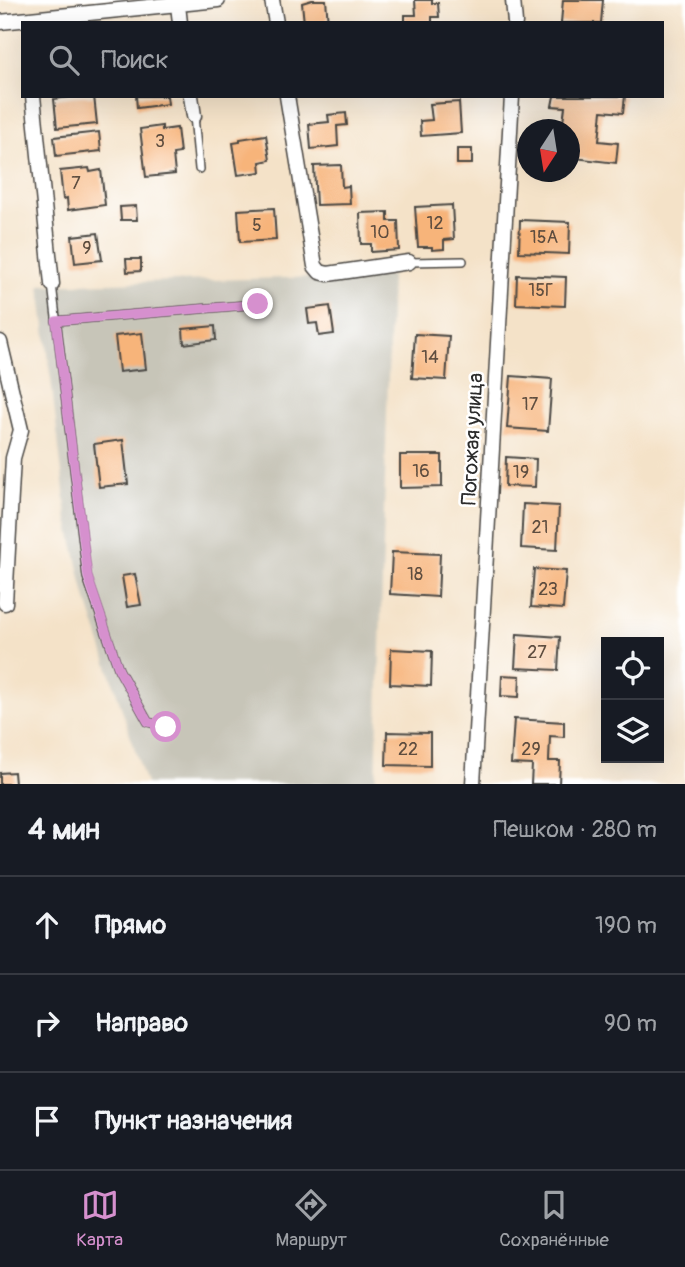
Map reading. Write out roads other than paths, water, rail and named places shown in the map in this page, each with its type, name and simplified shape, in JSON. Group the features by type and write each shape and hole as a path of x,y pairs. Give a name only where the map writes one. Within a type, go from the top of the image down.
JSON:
{"street":[{"path":"34,21 218,0"},
{"path":"272,0 275,21"},
{"path":"513,0 515,21"},
{"path":"177,5 180,21"},
{"path":"0,22 21,22"},
{"path":"33,98 52,284"},
{"path":"191,98 194,116"},
{"path":"287,98 314,266 328,275 409,262"},
{"name":"Погожая улица","path":"473,784 512,98"},
{"path":"0,342 21,430 13,458 5,603"}],"lane":[{"path":"194,116 199,169"},
{"path":"409,262 463,261"},
{"path":"52,284 88,577 119,670 148,722 166,727"},
{"path":"56,321 258,304"}]}
